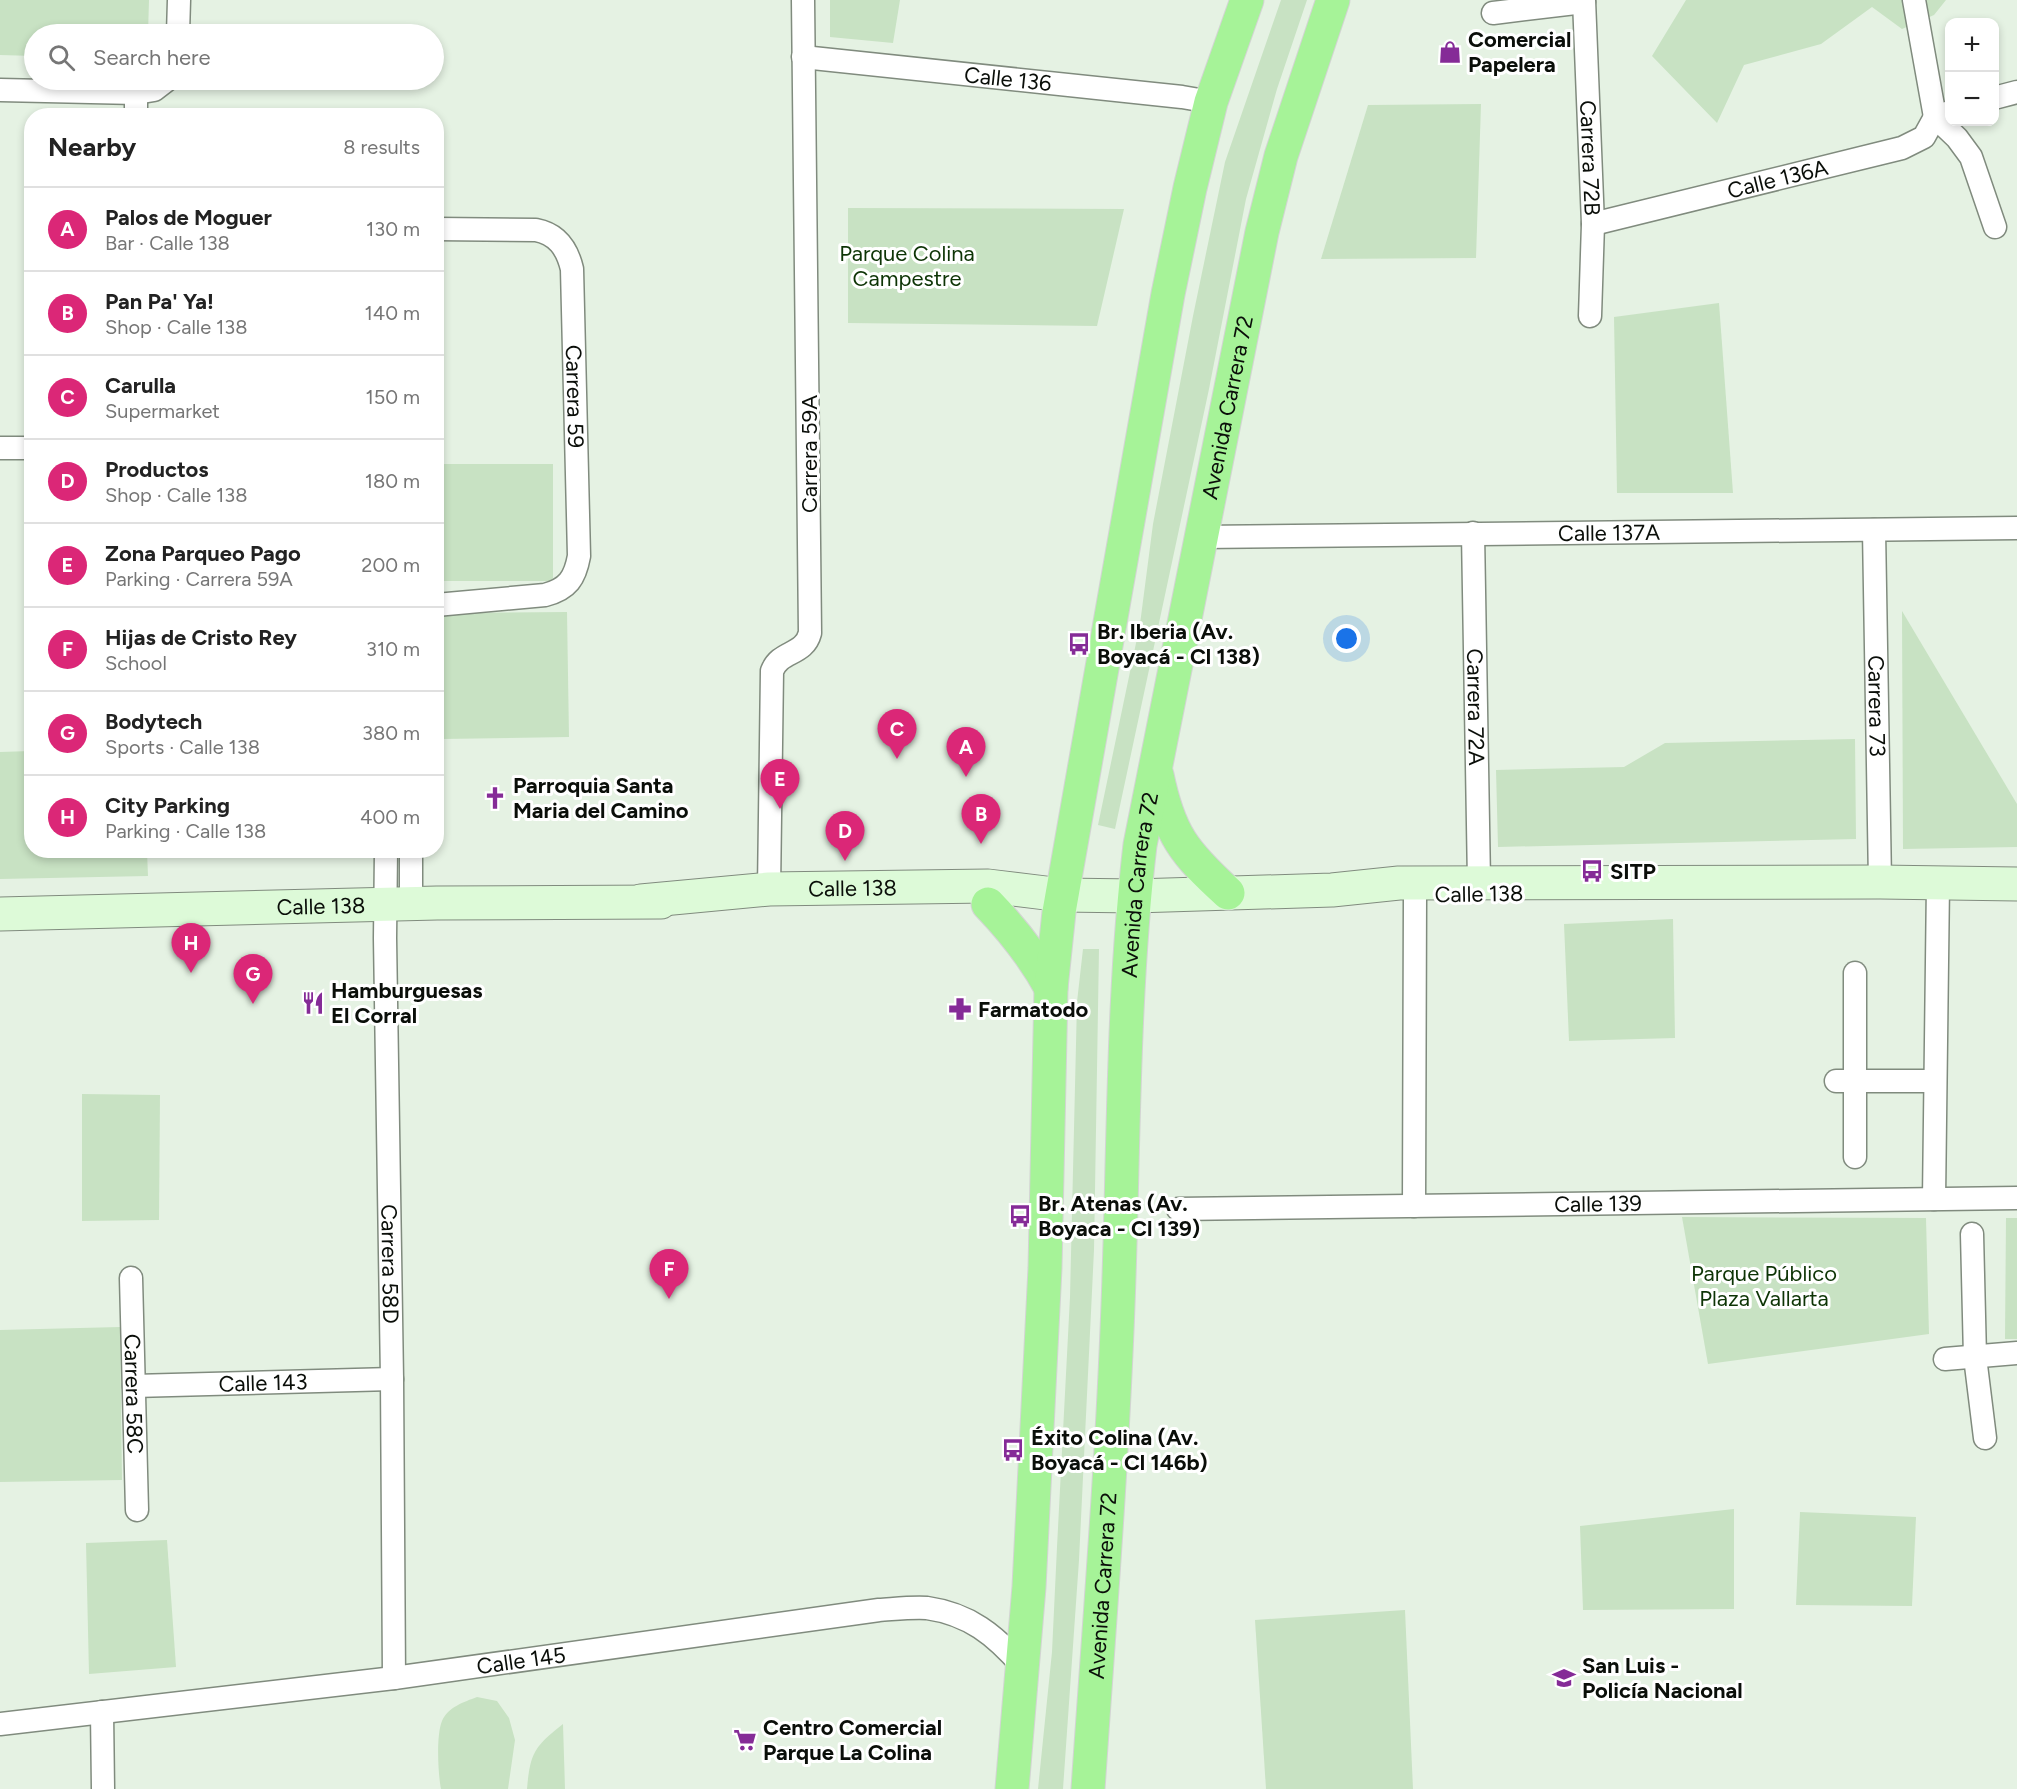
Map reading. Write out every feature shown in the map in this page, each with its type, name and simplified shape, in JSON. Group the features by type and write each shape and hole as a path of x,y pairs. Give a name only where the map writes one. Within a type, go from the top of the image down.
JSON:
{"highway":[{"path":"1012,1789 1029,1575 1045,1268 1053,958 1062,895 1168,294 1211,102 1247,0"},
{"name":"Avenida Carrera 72","path":"1088,1789 1114,1388 1131,933 1140,845 1262,232 1281,156 1333,0"},
{"path":"1155,764 1166,812 1175,833 1188,854 1228,893"},
{"path":"988,904 1016,934 1051,988"}],"main road":[{"name":"Calle 138","path":"1880,882 2017,866"},
{"name":"Calle 138","path":"641,901 769,889 988,886 1062,895 1135,896 1332,890 1399,883 1558,881 1625,884 1880,882 2017,884"},
{"name":"Calle 138","path":"1332,890 1415,896 1561,892 1625,884"},
{"name":"Calle 138","path":"0,914 399,904 641,901 768,908 988,904 1062,895"}],"street":[{"path":"178,24 179,0"},
{"name":"Carrera 59A","path":"769,889 772,671 780,659 802,648 808,641 810,633 802,0"},
{"path":"1914,0 1942,115 1971,157 1995,227"},
{"path":"1493,13 1584,1"},
{"name":"Carrera 72B","path":"1584,1 1593,224 1590,316"},
{"name":"Calle 136","path":"803,57 1211,102"},
{"path":"0,90 136,104 154,90"},
{"path":"1999,97 2017,92"},
{"name":"Calle 136A","path":"1593,224 1902,148 1924,137 1942,115"},
{"name":"Carrera 59","path":"444,229 548,232 557,239 569,257 572,269 579,556 572,579 556,592 444,604"},
{"path":"0,448 24,448"},
{"name":"Calle 137A","path":"1201,537 2017,528"},
{"name":"Carrera 73","path":"1874,530 1880,882"},
{"name":"Carrera 72A","path":"1473,533 1479,882"},
{"name":"Carrera 58D","path":"388,858 399,904"},
{"name":"Carrera 58D","path":"394,1678 385,938 399,904 409,858"},
{"path":"1934,1199 1938,883"},
{"path":"1414,1206 1415,896"},
{"path":"1855,1157 1845,1082 1856,973"},
{"path":"1845,1082 1935,1082"},
{"name":"Calle 139","path":"1178,1209 2017,1198"},
{"path":"1972,1234 1975,1357 1985,1438"},
{"name":"Carrera 58C","path":"131,1278 137,1510"},
{"path":"1945,1359 2017,1353"},
{"name":"Calle 143","path":"134,1386 392,1379"},
{"name":"Calle 145","path":"0,1724 394,1678 879,1610 925,1608 967,1619 1003,1644 1022,1666"},
{"path":"102,1712 104,1789"}],"green space":[{"path":"0,0 149,0 148,24 24,24 24,56 0,55"},
{"path":"830,0 900,0 893,43 830,37"},
{"path":"1281,0 1307,0 1277,89 1246,199 1209,389 1115,829 1098,825 1140,624 1153,524 1193,316 1225,162"},
{"path":"1686,0 1946,0 1934,15 1902,29 1872,7 1821,44 1744,65 1717,123 1652,56"},
{"path":"1481,104 1476,258 1321,259 1368,105"},
{"name":"Parque Colina Campestre","path":"848,208 1124,209 1097,326 848,323"},
{"path":"1719,303 1733,493 1617,493 1614,317"},
{"path":"444,464 553,464 553,581 444,581"},
{"path":"1902,611 2017,804 2017,847 1903,849"},
{"path":"567,612 569,737 444,739 444,613"},
{"path":"1855,739 1856,839 1498,847 1496,770 1624,767 1665,743"},
{"path":"24,751 24,858 147,858 148,876 0,879 0,752"},
{"path":"1673,919 1675,1038 1569,1041 1564,924"},
{"path":"1083,949 1099,949 1094,1250 1079,1560 1063,1789 1038,1789 1052,1652 1070,1297 1077,1002"},
{"path":"82,1094 160,1095 159,1220 82,1221"},
{"name":"Parque Público Plaza Vallarta","path":"1682,1217 1926,1218 1929,1334 1708,1364"},
{"path":"2006,1218 2017,1218 2017,1339 2005,1339"},
{"path":"120,1327 122,1480 0,1482 0,1330"},
{"path":"1734,1509 1734,1609 1583,1610 1580,1526"},
{"path":"1800,1512 1916,1517 1912,1606 1796,1605"},
{"path":"167,1540 176,1667 89,1674 86,1543"},
{"path":"1405,1610 1413,1789 1266,1789 1255,1620"},
{"path":"477,1697 497,1701 509,1718 515,1740 508,1789 441,1789 438,1745 442,1721 452,1709"},
{"path":"563,1724 565,1789 527,1789 535,1752"}],"place":[{"name":"Comercial Papelera","path":"1450,52"},
{"name":"Br. Iberia (Av. Boyacá - Cl 138)","path":"1079,644"},
{"name":"Carulla","path":"897,759"},
{"name":"Palos de Moguer","path":"966,777"},
{"name":"Parroquia Santa Maria del Camino","path":"495,798"},
{"name":"Zona Parqueo Pago","path":"780,809"},
{"name":"Pan Pa' Ya!","path":"981,844"},
{"name":"Productos","path":"845,861"},
{"name":"SITP","path":"1592,871"},
{"name":"City Parking","path":"191,973"},
{"name":"Hamburguesas El Corral","path":"313,1003"},
{"name":"Bodytech","path":"253,1004"},
{"name":"Farmatodo","path":"960,1009"},
{"name":"Br. Atenas (Av. Boyaca - Cl 139)","path":"1020,1216"},
{"name":"Hijas de Cristo Rey","path":"669,1299"},
{"name":"Éxito Colina (Av. Boyacá - Cl 146b)","path":"1013,1450"},
{"name":"San Luis - Policía Nacional","path":"1564,1678"},
{"name":"Centro Comercial Parque La Colina","path":"745,1740"}]}
